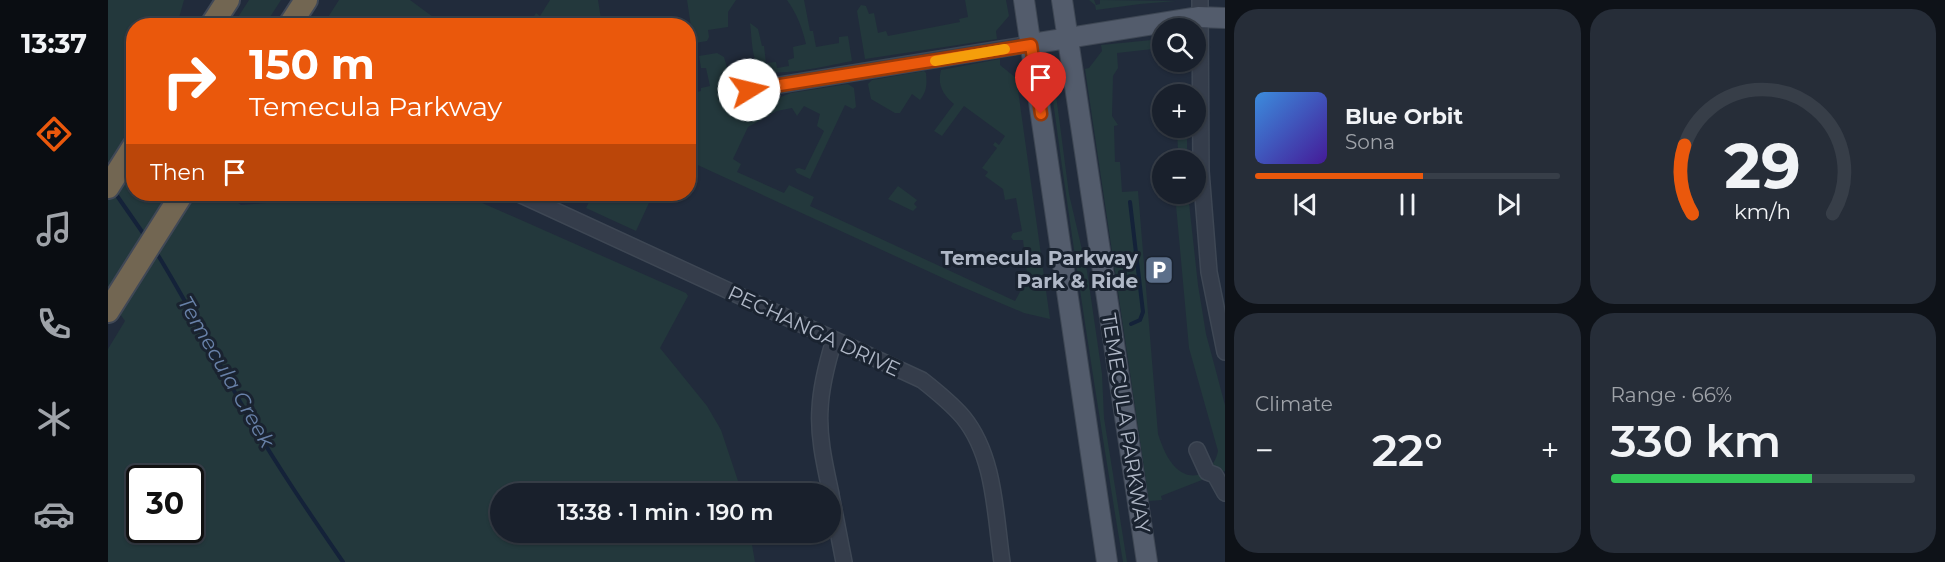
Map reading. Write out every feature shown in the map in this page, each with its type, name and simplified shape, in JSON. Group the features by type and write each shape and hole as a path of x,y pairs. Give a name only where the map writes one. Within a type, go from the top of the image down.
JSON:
{"highway":[{"path":"216,18 228,0"},
{"path":"294,18 306,0"},
{"path":"108,187 126,159"},
{"path":"108,311 178,201"}],"main road":[{"name":"TEMECULA PARKWAY","path":"1024,0 1107,562"},
{"name":"TEMECULA PARKWAY","path":"1062,0 1147,562"},
{"path":"1031,45 1199,8 1225,18"}],"street":[{"path":"1199,8 1203,202 1209,272 1225,352"},
{"path":"749,90 1031,45"},
{"name":"PECHANGA DRIVE","path":"534,201 922,380 944,397 963,418 977,439 986,462 1002,562"},
{"path":"829,483 819,411 825,370 834,340"},
{"path":"1197,450 1207,472 1215,475 1225,493"},
{"path":"840,543 844,562"}],"green space":[{"path":"108,0 184,0 179,18 126,18 126,201 236,201 241,205 289,201 478,201 686,293 688,296 660,348 707,406 721,430 739,483 490,483 490,543 752,543 755,562 108,562 108,349 125,321 108,297"},
{"path":"249,0 281,0 269,18 237,18"},
{"path":"339,0 410,0 434,18 327,18"},
{"path":"550,0 598,0 601,18 533,18 536,13 540,16"},
{"path":"687,0 736,0 728,12 728,27 708,30 707,41 696,43 696,18 690,18"},
{"path":"787,0 804,0 810,31 813,31 816,47 839,43 839,37 848,36 852,61 789,72 766,71 760,68 753,53 750,23 758,29 762,46 764,46 766,63 776,62 777,68 789,66 788,60 794,58 793,47 806,44 799,21"},
{"path":"965,0 1006,0 1009,16 996,31 997,39 865,59 857,11 861,5 866,6 869,14 874,13 878,33 886,31 888,36 960,22 959,19 968,17"},
{"path":"1089,0 1094,0 1096,5 1100,4 1100,0 1176,1 1096,10 1095,5"},
{"path":"1152,40 1152,49 1117,53 1118,68 1113,76 1112,116 1118,125 1114,126 1115,162 1120,162 1122,192 1138,191 1158,434 1167,456 1183,473 1196,475 1207,470 1212,465 1218,451 1189,348 1176,204 1189,204 1206,334 1225,405 1225,471 1161,496 1162,500 1149,501 1085,69 1089,68 1102,51 1101,45"},
{"path":"717,53 724,57 730,78 726,83 726,97 737,108 747,110 791,93 848,84 854,88 856,107 853,109 845,105 810,179 797,173 795,169 805,170 824,131 817,126 820,114 804,106 797,116 792,108 777,111 748,127 733,159 741,164 737,172 784,193 789,185 814,197 810,206 1015,301 1026,281 1018,276 1027,273 1023,240 1013,240 1011,237 1013,233 1022,231 1016,198 1005,200 1003,189 985,176 988,172 982,168 997,148 993,145 995,142 999,145 1005,136 964,106 942,136 934,131 954,104 942,89 941,70 1000,59 1000,65 1016,78 1050,319 1024,313 958,285 696,164 696,92 701,91 701,88 710,86 706,68 701,68 699,56"},
{"path":"1051,70 1069,194 1087,271 1102,374 1104,418 1127,562 1123,562 1075,256 1049,72"},
{"path":"924,71 926,84 922,97 920,100 912,94 900,113 895,113 871,99 868,84 872,80"},
{"path":"1177,138 1187,138 1187,150 1178,150"},
{"path":"898,186 917,200 914,204 917,207 913,211 888,199"},
{"path":"590,201 650,201 636,231 586,208"}],"waterway":[{"name":"Temecula Creek","path":"113,190 145,236"},
{"path":"1130,202 1143,312 1140,320 1131,324"},
{"name":"Temecula Creek","path":"156,252 259,435 343,562"}],"slow traffic":[{"path":"935,61 1005,49"}],"place":[{"name":"Temecula Parkway Park & Ride","path":"1159,270"}],"route":[{"path":"749,90 1031,45 1041,114"}]}
